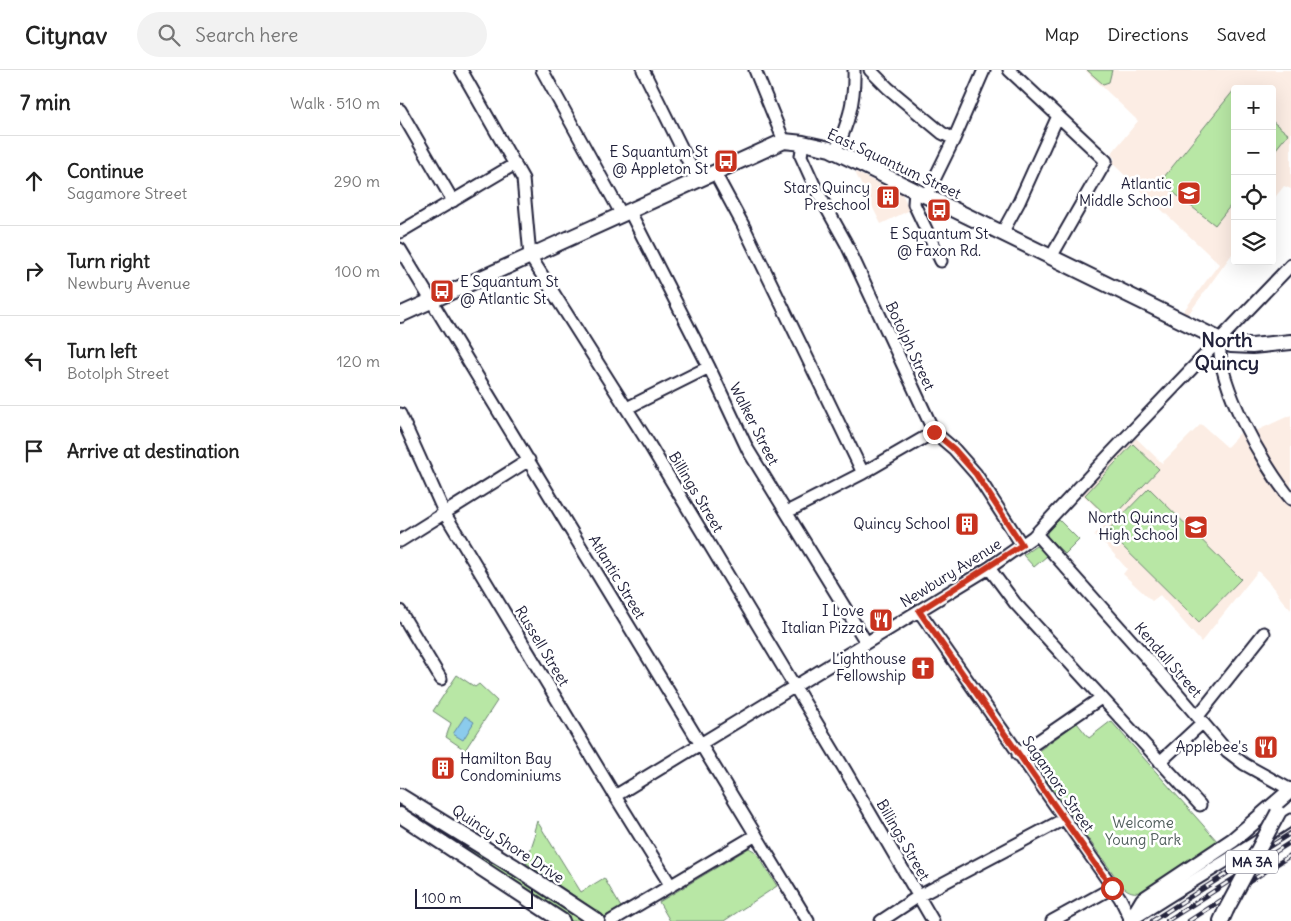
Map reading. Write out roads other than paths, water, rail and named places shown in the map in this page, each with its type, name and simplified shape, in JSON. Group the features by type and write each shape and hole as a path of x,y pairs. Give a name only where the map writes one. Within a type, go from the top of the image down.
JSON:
{"main road":[{"path":"400,315 784,141"},
{"name":"East Squantum Street","path":"784,141 825,147 1231,345 1252,346 1291,342"},
{"path":"1130,920 1143,900 1233,840 1291,789"},
{"name":"MA 3A","path":"1223,916 1291,789"},
{"name":"Quincy Shore Drive","path":"400,796 597,921"},
{"path":"400,816 562,921"}],"street":[{"name":"Billings Street","path":"461,70 523,178 530,256 627,408 933,921"},
{"name":"Walker Street","path":"542,70 626,213 709,368 748,450 866,642"},
{"path":"643,70 698,180"},
{"path":"755,70 784,141"},
{"path":"835,152 851,114 855,89 854,70"},
{"path":"870,70 888,88 942,133 954,138"},
{"path":"941,261 914,204 954,138 984,70"},
{"path":"1009,70 1106,161 1051,257"},
{"path":"400,110 453,201"},
{"path":"1002,233 1019,202 1058,116"},
{"name":"Botolph Street","path":"803,143 801,156 816,189 846,243 934,432 954,449 976,474 1022,545"},
{"path":"400,232 514,164"},
{"path":"715,173 863,473"},
{"name":"Atlantic Street","path":"400,248 808,921"},
{"name":"Newbury Avenue","path":"615,796 989,568 1022,545 1036,534 1291,265"},
{"path":"1220,339 1220,360 1244,424 1260,457 1291,499"},
{"path":"627,408 709,368"},
{"name":"Russell Street","path":"400,414 445,514 671,886"},
{"path":"787,512 863,473 934,432"},
{"path":"400,541 529,460"},
{"name":"Kendall Street","path":"1036,534 1201,719 1227,751 1235,758 1291,789"},
{"path":"989,568 1016,602 1101,698 1200,805"},
{"path":"400,611 441,679"},
{"name":"Sagamore Street","path":"919,611 1018,755 1120,898 1130,920"},
{"path":"1160,762 1201,719 1264,633"},
{"path":"1018,755 1101,698"},
{"path":"881,921 919,896 1064,819"},
{"path":"1130,920 1291,820"},
{"path":"611,921 756,835"},
{"path":"1052,921 1112,888"}],"water":[{"path":"465,716 474,722 463,740 453,734"}],"railway":[{"path":"1152,921 1291,833"},
{"path":"1167,921 1291,842"},
{"path":"1189,921 1291,855"}],"place":[{"name":"E Squantum St @ Appleton St","path":"726,161"},
{"name":"Atlantic Middle School","path":"1189,193"},
{"name":"Stars Quincy Preschool","path":"888,197"},
{"name":"E Squantum St @ Faxon Rd.","path":"939,210"},
{"name":"E Squantum St @ Atlantic St","path":"442,291"},
{"name":"Quincy School","path":"967,524"},
{"name":"North Quincy High School","path":"1196,527"},
{"name":"I Love Italian Pizza","path":"881,620"},
{"name":"Lighthouse Fellowship","path":"923,668"},
{"name":"Applebee's","path":"1266,747"},
{"name":"Hamilton Bay Condominiums","path":"443,768"}],"district":[{"name":"North Quincy","path":"1227,352"}],"park label":[{"name":"Welcome Young Park","path":"1143,832"}]}
